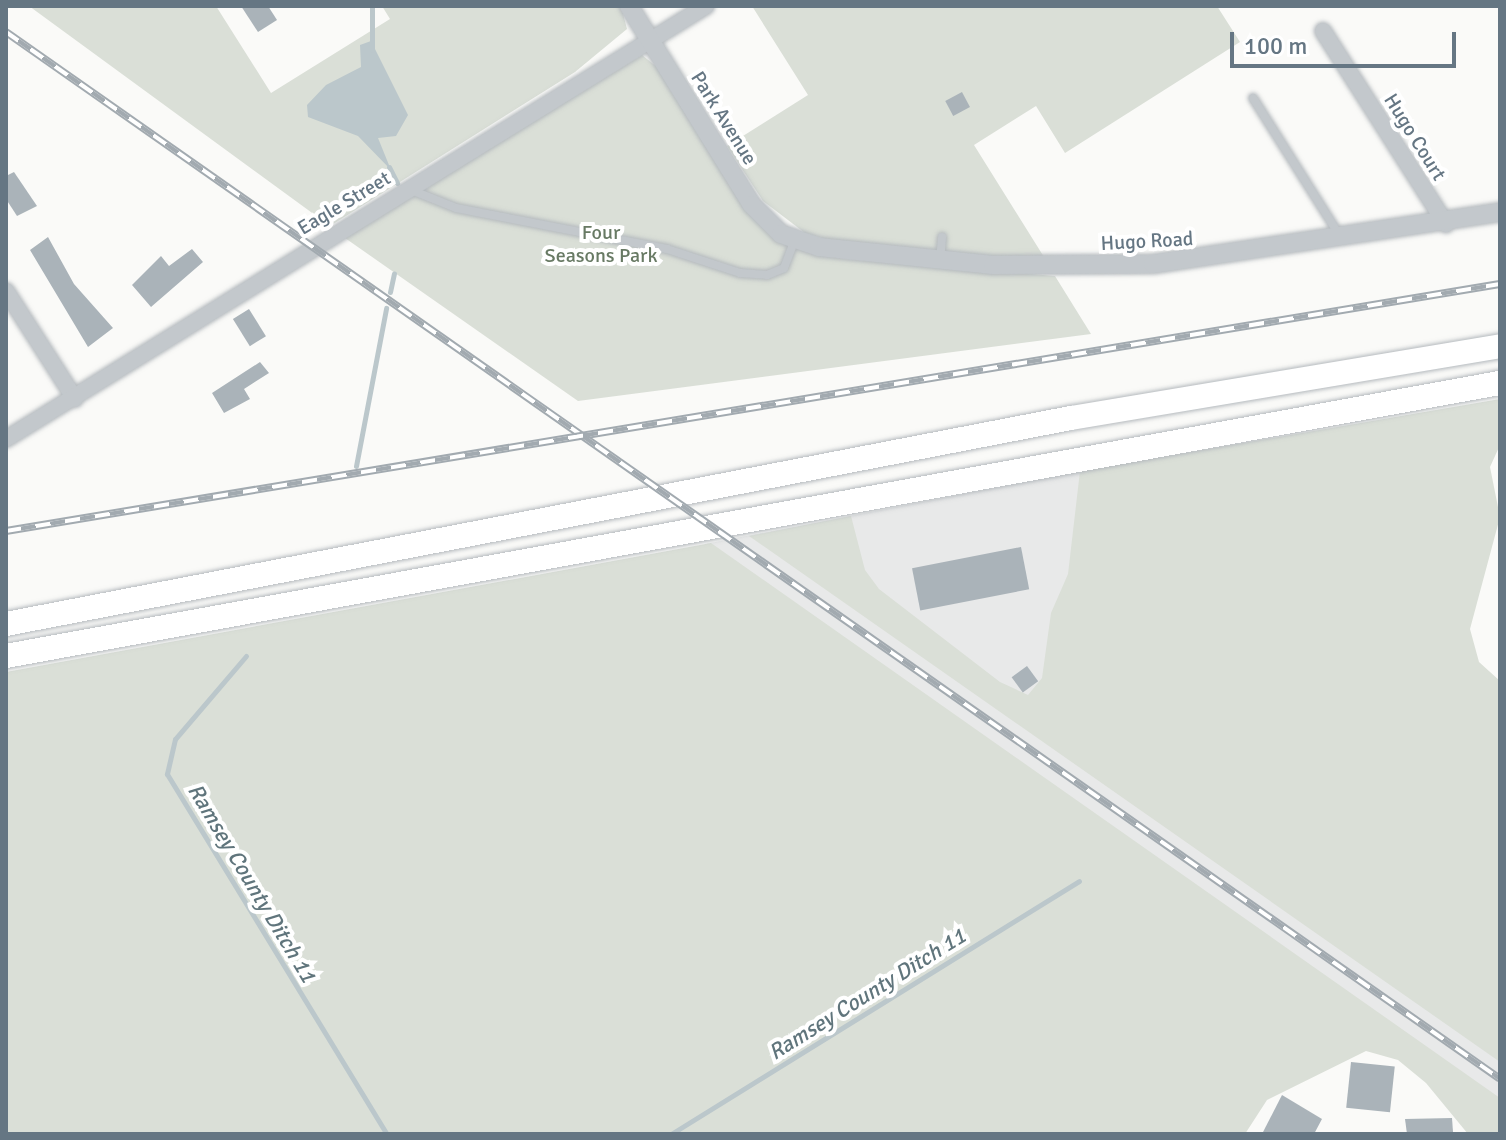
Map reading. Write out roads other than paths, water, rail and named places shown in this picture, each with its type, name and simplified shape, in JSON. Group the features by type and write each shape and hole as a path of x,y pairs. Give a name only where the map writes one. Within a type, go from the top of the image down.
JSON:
{"main road":[{"path":"6,624 1057,421 1500,346"},
{"path":"6,656 1500,383"}],"street":[{"name":"Park Avenue","path":"629,6 752,205 795,240"},
{"name":"Eagle Street","path":"6,439 706,6"},
{"name":"Hugo Court","path":"1323,31 1446,224"},
{"name":"Hugo Road","path":"795,240 940,261 1153,264 1342,240 1500,212"},
{"path":"6,291 75,399"}],"lane":[{"path":"1253,98 1342,240"},
{"path":"407,189 456,208 624,238 740,273 767,275 784,268 795,240"},
{"path":"940,261 942,237"}],"waterway":[{"path":"372,6 372,50"},
{"path":"389,167 397,183"},
{"path":"390,292 394,273"},
{"path":"356,466 386,308"},
{"name":"Ramsey County Ditch 11","path":"246,656 175,739 167,774 387,1134"},
{"name":"Ramsey County Ditch 11","path":"671,1134 1079,881"}],"railway":[{"path":"6,32 1500,1079"},
{"path":"6,531 1500,284"}],"park label":[{"name":"Four Seasons Park","path":"601,244"}]}
